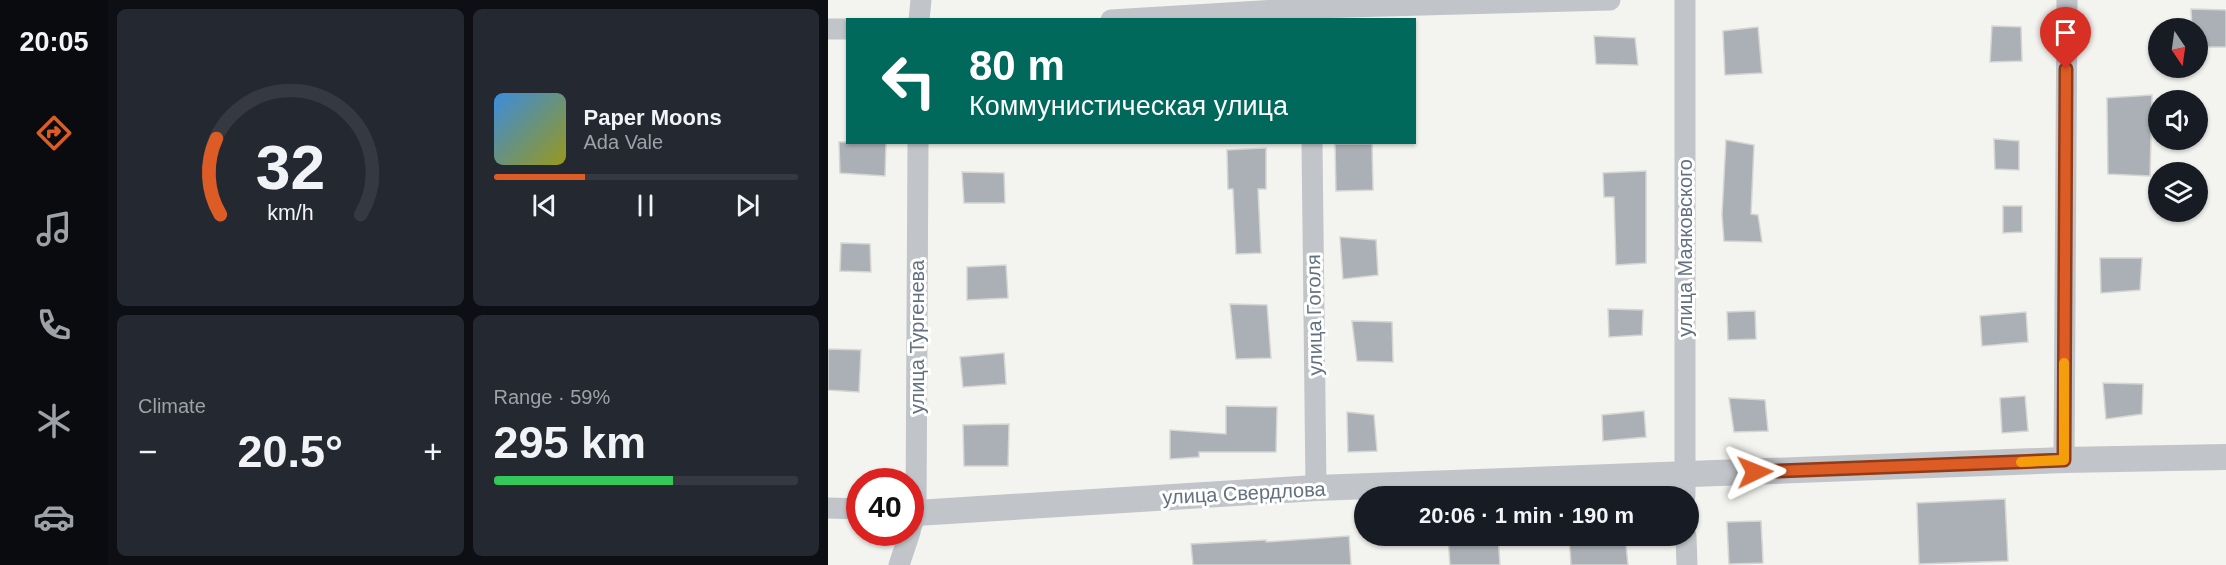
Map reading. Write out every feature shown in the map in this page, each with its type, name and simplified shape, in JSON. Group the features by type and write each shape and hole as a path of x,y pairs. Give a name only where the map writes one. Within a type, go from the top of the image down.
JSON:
{"street":[{"path":"919,18 921,0"},
{"path":"1147,18 1310,9 1610,0"},
{"name":"улица Маяковского","path":"1684,485 1685,0"},
{"path":"2064,460 2067,0"},
{"path":"828,29 846,29"},
{"name":"улица Тургенева","path":"913,468 918,144"},
{"name":"улица Гоголя","path":"1312,144 1316,488"},
{"name":"улица Свердлова","path":"924,521 1316,488 1684,485 2064,460 2226,457"},
{"path":"828,507 846,508"},
{"name":"улица Тургенева","path":"900,565 905,546"},
{"path":"1686,546 1687,565"}],"building":[{"path":"2191,9 2226,10 2226,47 2208,47 2208,18 2191,18"},
{"path":"1992,26 2021,27 2022,61 1990,62"},
{"path":"1758,27 1762,73 1725,75 1723,31"},
{"path":"1594,36 1635,38 1638,65 1596,64"},
{"path":"2148,95 2148,150 2151,150 2148,176 2108,174 2107,98"},
{"path":"1994,139 2019,141 2019,170 1995,169"},
{"path":"1726,140 1754,145 1751,214 1758,215 1762,242 1724,241 1722,215"},
{"path":"839,142 886,144 885,176 840,173"},
{"path":"1335,144 1372,144 1373,190 1336,191"},
{"path":"1266,148 1266,189 1258,189 1261,253 1236,254 1233,189 1228,189 1227,150"},
{"path":"1646,171 1646,263 1616,265 1614,197 1604,197 1603,173"},
{"path":"962,172 1004,173 1005,203 964,203"},
{"path":"2003,206 2022,206 2022,232 2003,233"},
{"path":"1340,237 1376,240 1378,275 1343,279"},
{"path":"841,243 870,244 871,272 840,271"},
{"path":"2100,258 2142,258 2140,290 2101,293"},
{"path":"1006,265 1008,298 967,300 967,267"},
{"path":"1230,304 1267,305 1271,358 1236,359"},
{"path":"1608,309 1643,310 1642,335 1609,337"},
{"path":"1755,311 1756,339 1728,340 1727,312"},
{"path":"2026,312 2028,342 1982,346 1980,316"},
{"path":"1352,321 1392,322 1393,362 1357,361"},
{"path":"828,349 861,350 859,392 828,390"},
{"path":"1004,353 1006,384 963,387 960,357"},
{"path":"2103,383 2143,384 2142,414 2106,419"},
{"path":"2025,396 2028,431 2002,433 2000,398"},
{"path":"1729,398 1765,400 1768,431 1734,432"},
{"path":"1226,406 1277,407 1276,452 1199,452 1199,457 1170,459 1170,430 1226,434"},
{"path":"1644,411 1646,437 1603,441 1602,415"},
{"path":"1347,412 1374,415 1377,451 1348,452"},
{"path":"1009,424 1008,466 964,466 963,425"},
{"path":"2005,499 2008,561 1919,564 1917,503"},
{"path":"1761,521 1763,563 1729,564 1727,522"},
{"path":"1349,536 1351,565 1193,565 1191,544"},
{"path":"1449,546 1499,546 1500,565 1450,565"},
{"path":"1570,546 1626,546 1628,565 1571,565"}],"slow traffic":[{"path":"2021,462 2064,460 2064,363"}],"route":[{"path":"1755,472 2064,460 2066,69"}]}
